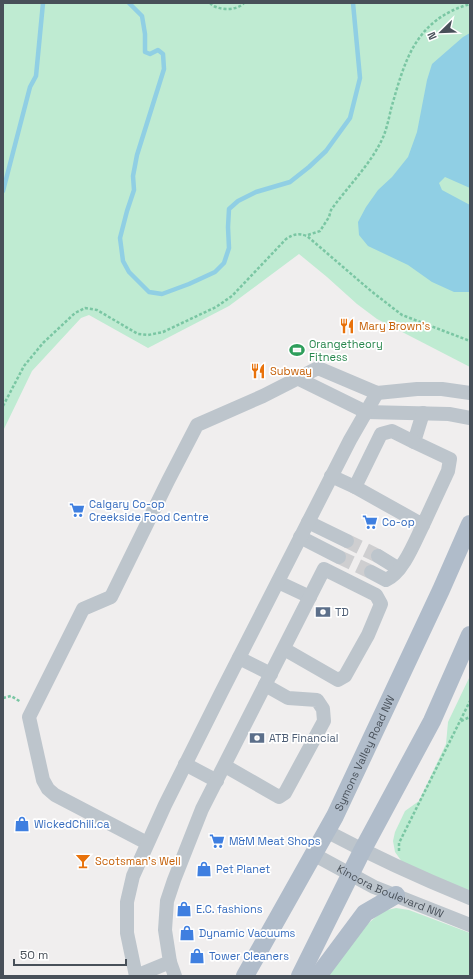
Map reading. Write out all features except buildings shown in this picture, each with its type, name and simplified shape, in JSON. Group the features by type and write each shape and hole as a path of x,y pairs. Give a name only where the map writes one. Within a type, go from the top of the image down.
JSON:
{"main road":[{"name":"Symons Valley Road NW","path":"245,976 326,832 428,619 470,524"},
{"path":"300,976 362,851 432,721 470,635"},
{"path":"318,976 365,913 396,895"}],"street":[{"path":"147,843 55,795 48,789 43,780 29,717 83,609 111,596 197,425 263,396 318,368 377,393 442,389 470,393"},
{"path":"297,378 366,412 449,414 470,418"},
{"path":"170,962 136,976 127,933 127,902 133,876 185,764 331,476 377,393"},
{"path":"414,442 423,413"},
{"path":"355,487 381,434 392,431 450,459 448,470 423,525 399,569 391,578 386,580 371,572"},
{"path":"331,476 355,487 423,525"},
{"path":"308,522 347,541"},
{"path":"300,537 339,557"},
{"path":"378,556 399,569"},
{"path":"175,976 170,962 165,930 167,901 202,809 324,569 376,595 381,604 368,635 345,676 338,680 284,649"},
{"path":"278,582 310,597"},
{"path":"225,766 278,797 285,793 324,721 323,709 316,700 288,698 268,680 239,658"},
{"path":"185,764 217,781"},
{"path":"326,832 362,851 470,898"},
{"name":"Kincora Boulevard NW","path":"313,854 374,887 470,925"}],"path":[{"path":"210,3 213,6 228,9 241,6 244,3"},
{"path":"308,236 320,231 331,210 372,156 384,136 407,58 417,40 431,24 454,8 470,4"},
{"path":"3,406 24,366 43,343 75,313 85,308 96,310 138,334 148,335 163,332 216,307 232,296 286,239 294,234 301,233 308,236 371,291 402,314 470,340"},
{"path":"3,698 11,696 33,709"},
{"path":"399,853 399,843 470,700"},
{"path":"460,721 470,717"}],"green space":[{"path":"3,3 470,3 470,367 377,319 357,304 299,254 229,306 148,348 89,315 81,318 32,371 3,431"},
{"path":"470,676 470,893 405,866 395,852 393,841 395,832 405,811 419,801 446,744 448,722"},
{"path":"396,908 409,910 470,933 470,976 328,976 365,926 383,911"}],"water":[{"path":"470,33 470,188 445,177 439,183 442,190 470,205 470,292 454,292 432,282 408,265 368,246 359,235 358,222 378,190 392,177 408,157 417,132 427,80 432,64 463,37"}],"waterway":[{"path":"3,191 30,87 36,76 43,3"},
{"path":"129,3 142,16 145,34 145,52 150,54 158,50 163,54 164,69 137,155 133,176 134,190 120,238 123,261 129,272 149,292 162,294 215,272 224,263 229,248 229,209 238,201 256,192 290,182 326,151 350,118 360,78 353,3"}],"tunnel":[{"path":"347,541 378,556"},
{"path":"339,557 371,572"}],"place":[{"name":"Mary Brown's","path":"347,326"},
{"name":"Orangetheory Fitness","path":"297,350"},
{"name":"Subway","path":"258,371"},
{"name":"Calgary Co-op Creekside Food Centre","path":"77,510"},
{"name":"Co-op","path":"370,522"},
{"name":"TD","path":"323,612"},
{"name":"ATB Financial","path":"257,738"},
{"name":"WickedChili.ca","path":"22,824"},
{"name":"M&M Meat Shops","path":"217,841"},
{"name":"Scotsman's Well","path":"83,861"},
{"name":"Pet Planet","path":"204,869"},
{"name":"E.C. fashions","path":"184,909"},
{"name":"Dynamic Vacuums","path":"187,933"},
{"name":"Tower Cleaners","path":"197,956"}]}
